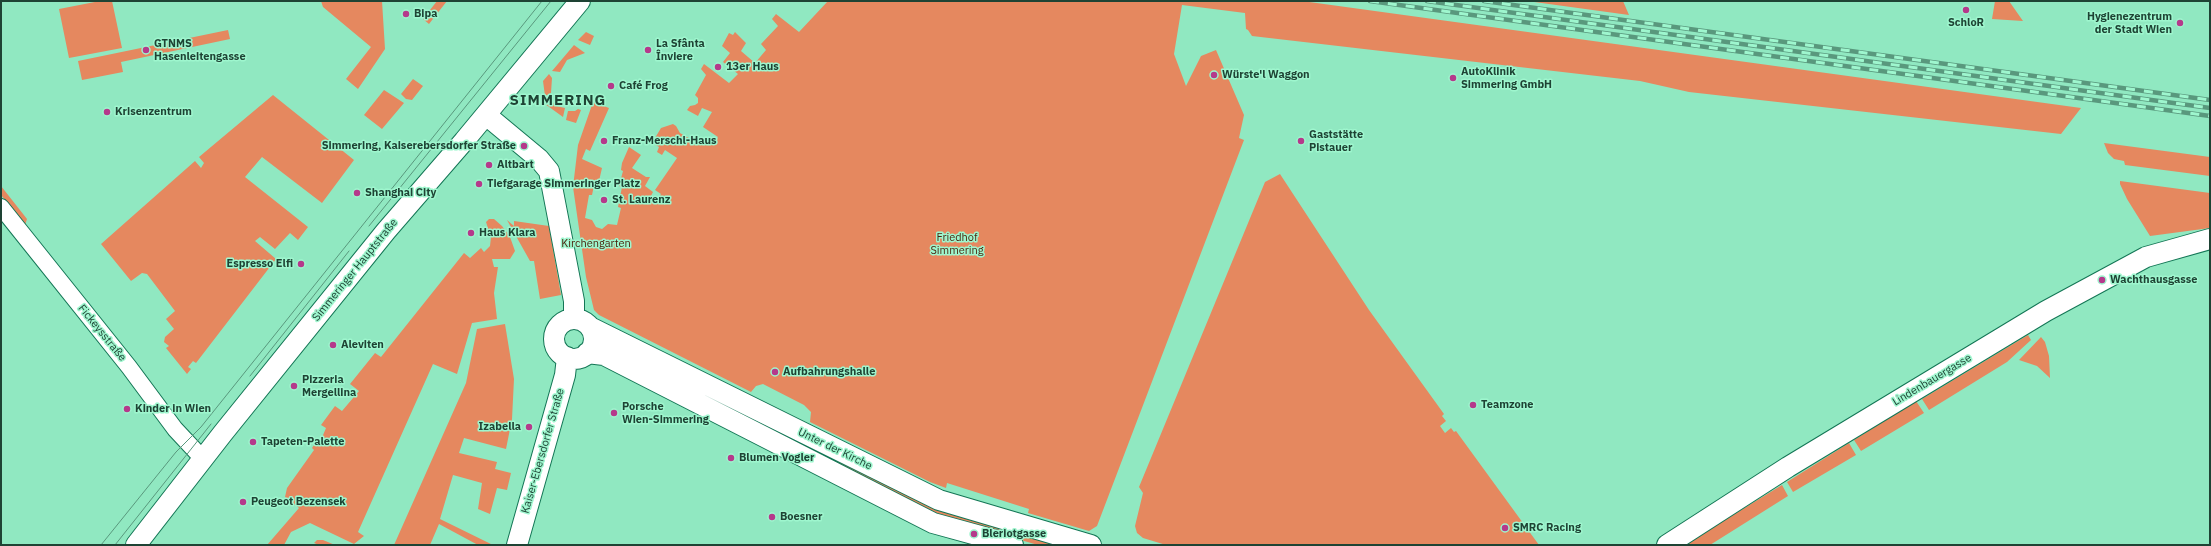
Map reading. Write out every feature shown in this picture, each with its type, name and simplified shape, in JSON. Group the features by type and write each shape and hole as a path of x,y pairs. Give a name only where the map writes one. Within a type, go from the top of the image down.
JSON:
{"main road":[{"name":"Simmeringer Hauptstraße","path":"136,545 386,231 486,115 580,1"},
{"path":"486,115 539,159 549,171 574,301 582,323 592,332 593,343 587,354 578,358 567,357 557,350 554,338 558,326 568,320 582,323"},
{"name":"Lindenbauergasse","path":"1667,545 1788,467 2052,307 2146,257 2210,239"},
{"name":"Unter der Kirche","path":"582,323 939,500 1091,545"},
{"name":"Unter der Kirche","path":"587,354 604,355 933,523 1013,545"},
{"name":"Kaiser-Ebersdorfer Straße","path":"516,545 565,375 567,357"}],"street":[{"name":"Fickeysstraße","path":"1,207 125,361 176,429 203,459"}],"green space":[{"path":"100,1 112,1 122,48 69,58 59,9"},
{"path":"321,1 382,1 385,49 358,89 346,79 371,47 323,7"},
{"path":"437,1 447,1 429,24 423,19"},
{"name":"Friedhof Simmering","path":"828,1 1302,1 2081,108 2061,134 1689,92 1640,81 1252,36 1246,29 1245,13 1182,5 1174,54 1186,86 1201,56 1216,50 1244,115 1239,138 1244,140 1097,526 1089,531 1028,513 1029,509 947,483 946,488 930,482 810,422 811,412 804,405 763,384 756,386 751,392 599,315 594,310 586,277 573,187 578,145 593,102 609,108 590,151 586,149 582,159 602,168 599,181 595,181 592,195 589,195 585,218 592,220 596,227 602,229 608,224 617,225 621,208 618,207 622,187 619,186 623,171 621,170 622,163 629,147 641,155 632,168 646,177 650,177 645,186 653,192 651,196 657,200 661,194 655,190 677,158 665,150 662,155 657,152 659,147 652,143 661,128 673,124 680,133 692,140 695,137 703,143 707,139 713,143 718,137 703,127 712,112 702,108 698,116 687,110 690,106 698,103 698,98 695,95 706,75 701,69 704,64 729,83 738,74 723,62 730,53 722,46 729,33 733,35 735,32 746,43 741,51 755,63 766,50 761,44 778,26 772,19 776,14 799,32"},
{"path":"1527,1 1623,1 1629,15"},
{"path":"1995,1 2009,1 2023,21 1992,19"},
{"path":"228,30 230,39 121,62 123,72 82,80 78,61"},
{"path":"586,32 594,36 590,45 578,40"},
{"path":"574,45 585,53 567,60 560,72 552,71"},
{"path":"549,74 552,78 551,93 545,96 543,81"},
{"path":"413,79 423,86 412,100 406,99 401,94"},
{"path":"384,90 404,103 382,129 364,115"},
{"path":"273,95 354,160 322,203 262,157 245,177 308,227 298,240 290,233 275,249 260,237 255,241 276,259 196,363 193,361 188,367 191,369 187,374 166,348 169,346 164,342 165,337 174,329 166,319 175,311 147,274 142,273 131,281 101,244 195,161 201,168 204,163 199,157"},
{"path":"551,100 556,106 565,108 563,117 545,104"},
{"path":"578,109 581,110 576,123 566,120 568,111 575,111"},
{"path":"2104,143 2210,157 2210,176 2125,165 2124,161 2114,159 2108,153"},
{"path":"1280,174 1369,310 1444,414 1442,416 1446,421 1440,426 1445,433 1451,428 1454,432 1456,431 1539,545 1166,545 1143,538 1137,533 1135,526 1143,493 1139,487 1265,182"},
{"path":"2120,181 2210,193 2210,228 2150,236 2127,199"},
{"path":"1,186 27,219 25,225 1,195"},
{"path":"489,219 494,219 502,226 510,237 515,251 510,259 492,259 494,267 498,267 494,293 497,319 472,323 457,374 433,364 358,532 364,536 354,544 310,523 291,532 284,545 267,545 299,508 285,497 287,488 314,450 312,448 318,439 321,440 326,428 321,425 335,406 342,411 359,391 350,384 375,353 381,357 464,253 470,258 481,248 484,252 490,246 491,237 486,222"},
{"path":"507,220 514,226 514,221 549,226 561,295 540,299 534,261 530,261"},
{"path":"505,324 514,379 512,419 506,449 464,438 459,453 497,462 495,469 511,473 507,490 497,488 490,514 478,509 482,483 453,475 440,519 493,545 478,545 439,524 430,545 394,545 466,383 477,329"},
{"path":"2028,335 2031,340 2007,362 1929,410 1922,399"},
{"path":"2041,337 2045,342 2049,356 2050,378 2037,366 2019,360"},
{"path":"611,352 1063,545 1038,545 941,517"},
{"path":"1916,401 1924,413 1861,451 1854,440"},
{"path":"1849,443 1856,455 1793,492 1787,482"},
{"path":"1782,485 1788,496 1710,545 1684,545"},
{"path":"317,540 323,540 335,545 319,545 314,543"}],"tram line":[{"path":"101,545 176,452 201,427 542,1"},
{"path":"369,226 551,1"},
{"path":"250,376 349,251"},
{"path":"115,545 211,424"}],"railway":[{"path":"1370,1 2210,116"},
{"path":"1427,1 2210,108"},
{"path":"1484,1 2210,100"}],"place":[{"name":"SchloR","path":"1966,10"},
{"name":"Bipa","path":"406,14"},
{"name":"Hygienezentrum der Stadt Wien","path":"2180,23"},
{"name":"GTNMS Hasenleitengasse","path":"146,50"},
{"name":"La Sfânta Înviere","path":"648,50"},
{"name":"13er Haus","path":"718,67"},
{"name":"Würste'l Waggon","path":"1214,75"},
{"name":"AutoKlinik Simmering GmbH","path":"1453,78"},
{"name":"Café Frog","path":"611,86"},
{"name":"Krisenzentrum","path":"107,112"},
{"name":"Franz-Merschl-Haus","path":"604,141"},
{"name":"Gaststätte Pistauer","path":"1301,141"},
{"name":"Simmering, Kaiserebersdorfer Straße","path":"524,146"},
{"name":"Altbart","path":"489,165"},
{"name":"Tiefgarage Simmeringer Platz","path":"479,184"},
{"name":"Shanghai City","path":"357,193"},
{"name":"St. Laurenz","path":"604,200"},
{"name":"Haus Klara","path":"471,233"},
{"name":"Espresso Elfi","path":"301,264"},
{"name":"Wachthausgasse","path":"2102,280"},
{"name":"Aleviten","path":"333,345"},
{"name":"Aufbahrungshalle","path":"775,372"},
{"name":"Pizzeria Mergellina","path":"294,386"},
{"name":"Teamzone","path":"1473,405"},
{"name":"Kinder in Wien","path":"127,409"},
{"name":"Porsche Wien-Simmering","path":"614,413"},
{"name":"Izabella","path":"529,427"},
{"name":"Tapeten-Palette","path":"253,442"},
{"name":"Blumen Vogler","path":"731,458"},
{"name":"Peugeot Bezensek","path":"243,502"},
{"name":"Boesner","path":"772,517"},
{"name":"SMRC Racing","path":"1505,528"},
{"name":"Bleriotgasse","path":"974,534"}],"district":[{"name":"SIMMERING","path":"558,101"}],"park label":[{"name":"Kirchengarten","path":"596,244"}]}
